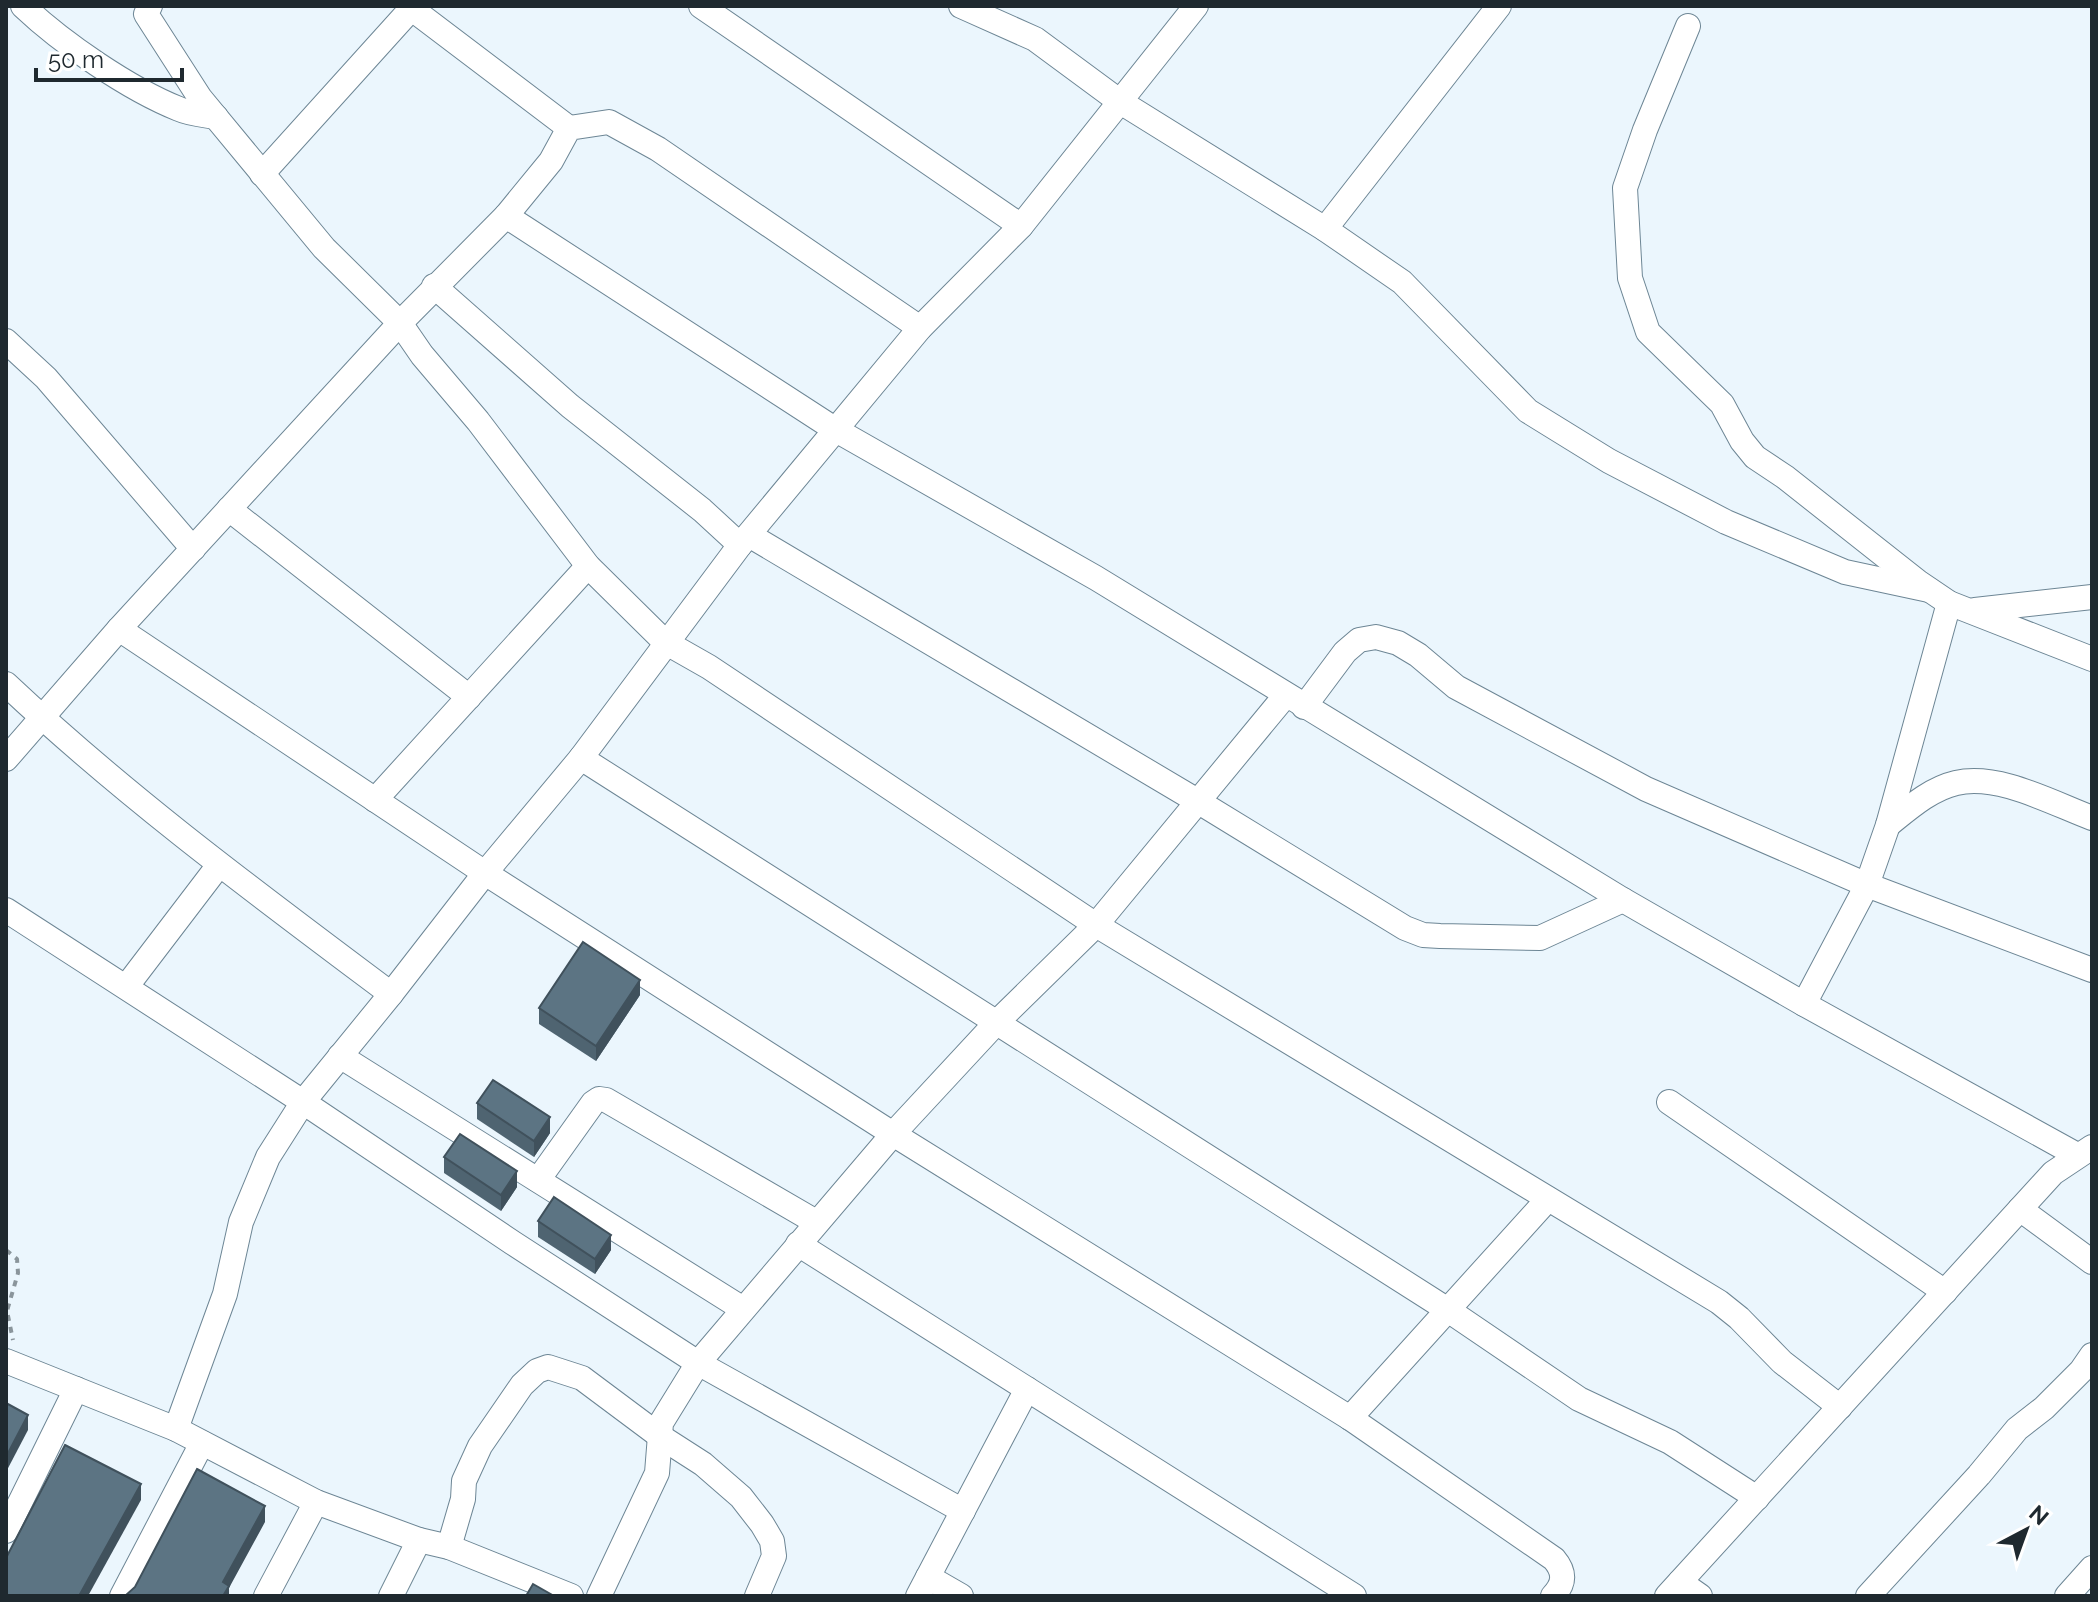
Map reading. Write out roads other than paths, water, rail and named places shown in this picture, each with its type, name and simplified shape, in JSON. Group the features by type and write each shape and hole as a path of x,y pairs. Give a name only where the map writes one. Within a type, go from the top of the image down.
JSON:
{"street":[{"path":"23,6 131,85 181,110 216,117"},
{"path":"150,6 146,14 200,98 324,248 400,323 588,566 665,642 709,667 1096,925 1719,1302 1782,1362 1840,1407"},
{"path":"701,6 1021,226"},
{"path":"961,6 1035,39 1119,101 1325,229 1402,282 1528,411 1609,461 1726,522 1845,572 1949,601 2092,659"},
{"path":"176,1429 225,1294 241,1222 268,1157 303,1102 581,758 639,683 665,642 745,540 920,328 1021,226 1196,6"},
{"path":"1325,229 1499,6"},
{"path":"262,174 409,7 569,128 609,122 658,149 920,328"},
{"path":"1688,26 1625,188 1630,278 1648,332 1722,404 1742,441 1755,457 1949,601 2092,597"},
{"path":"6,759 40,716 434,286 506,216 551,161 569,128"},
{"path":"506,216 836,430 1096,578 1623,900 1804,1004 2084,1151 2053,1173 1673,1589 1700,1596"},
{"path":"434,286 570,406 745,540 1199,802 1405,928 1423,935 1540,938 1623,900"},
{"path":"6,341 46,378 193,549"},
{"path":"229,509 469,697"},
{"path":"375,800 588,566"},
{"path":"1804,1004 1867,885 1888,825 1949,601"},
{"path":"119,629 485,873 893,1134 1350,1418 1554,1559 1562,1568 1563,1579 1553,1596"},
{"path":"599,1596 657,1473 661,1423 698,1363 893,1134 996,1023 1096,925 1199,802 1295,701 1359,640 1376,637 1398,643 1418,655 1456,687 1646,789 1867,885 2091,968"},
{"path":"6,684 219,865 391,994"},
{"path":"581,758 1448,1310 1579,1399 1670,1442 1757,1498"},
{"path":"1888,825 1915,804 1945,787 1992,780 2092,818"},
{"path":"126,987 219,865"},
{"path":"6,910 698,1363 963,1511"},
{"path":"340,1056 743,1309"},
{"path":"538,1180 593,1103 599,1099 606,1100 816,1222"},
{"path":"1669,1102 1945,1292"},
{"path":"1350,1418 1548,1199"},
{"path":"2020,1209 2092,1262"},
{"path":"798,1244 1354,1596"},
{"path":"1868,1596 2017,1429 2044,1408 2081,1371 2092,1355"},
{"path":"9,1363 176,1429 316,1502 419,1540 449,1547 513,1585 571,1596"},
{"path":"449,1547 463,1499 464,1481 480,1446 511,1398 537,1371 548,1367 582,1378 718,1475 762,1524 772,1541 774,1556 757,1596"},
{"path":"6,1531 76,1389"},
{"path":"961,1596 923,1586 1027,1389"},
{"path":"122,1596 202,1443"},
{"path":"266,1596 316,1502"},
{"path":"391,1596 419,1540"},
{"path":"2067,1596 2092,1568"}]}
